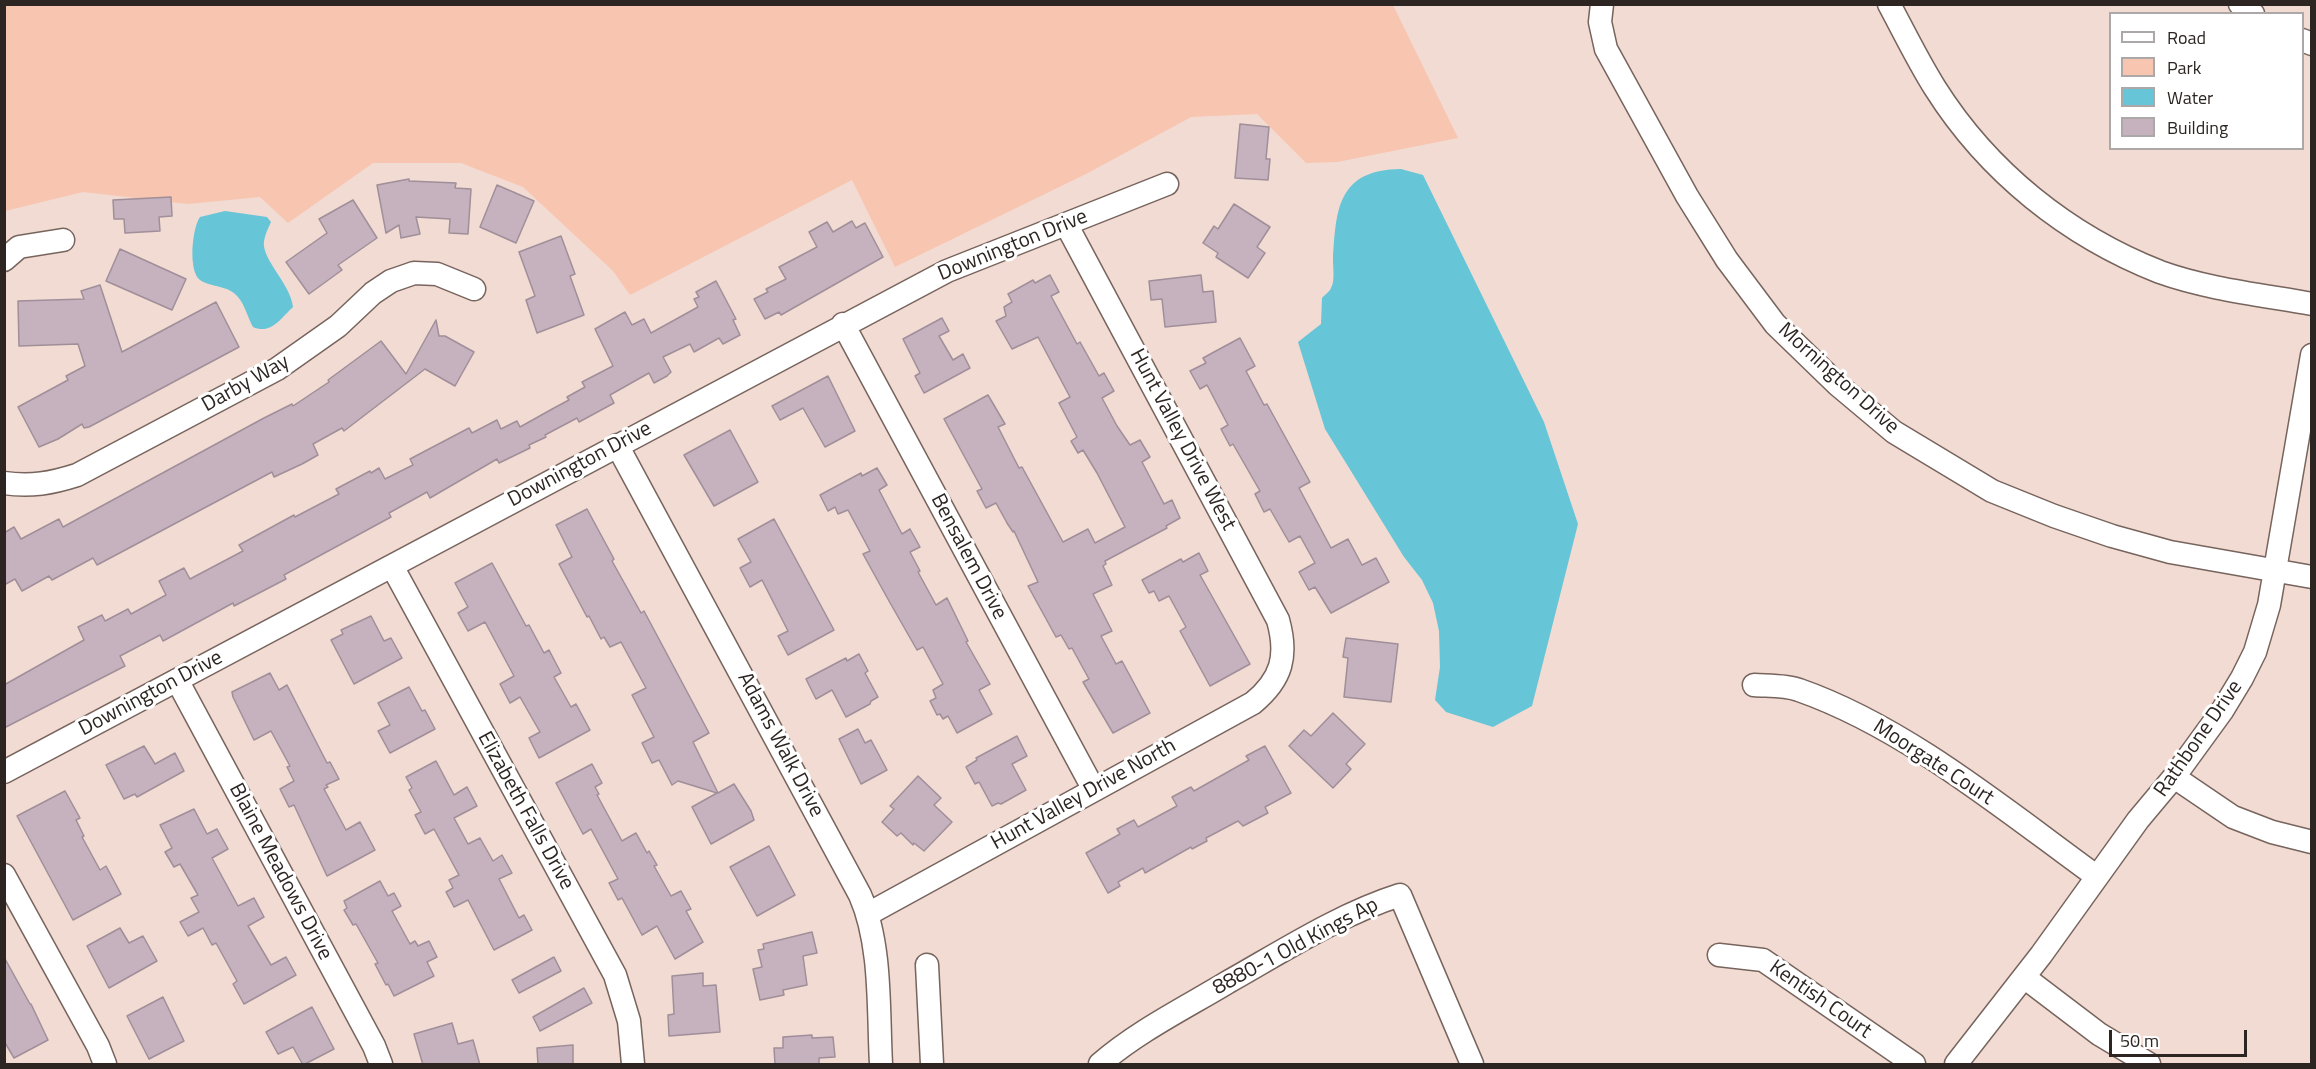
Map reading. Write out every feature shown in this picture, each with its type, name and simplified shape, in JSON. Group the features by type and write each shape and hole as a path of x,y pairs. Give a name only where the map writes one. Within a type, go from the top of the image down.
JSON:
{"street":[{"name":"Mornington Drive","path":"1602,4 1600,22 1606,50 1687,196 1726,260 1775,324 1838,385 1894,432 1992,491 2054,516 2112,536 2170,552 2312,577"},
{"path":"1889,4 1935,89 1975,143 2018,188 2065,222 2110,249 2162,272 2224,288 2312,304"},
{"name":"Downington Drive","path":"4,772 946,271 1167,184"},
{"name":"Hunt Valley Drive West","path":"1066,224 1278,620 1283,637 1283,660"},
{"path":"4,260 19,247 63,240"},
{"name":"Darby Way","path":"4,483 24,486 52,484 77,475 277,369 331,331 373,293 391,281 414,273 437,274 474,289"},
{"name":"Bensalem Drive","path":"843,324 1094,790"},
{"name":"Rathbone Drive","path":"1956,1065 2024,977 2138,820 2174,777 2222,711 2242,678 2255,652 2264,624 2312,355"},
{"name":"Adams Walk Drive","path":"617,445 855,884 868,914 874,948 881,1065"},
{"name":"Elizabeth Falls Drive","path":"392,566 615,975 629,1021 633,1065"},
{"name":"Hunt Valley Drive North","path":"868,914 1253,703 1266,692 1276,678 1283,660"},
{"name":"Blaine Meadows Drive","path":"177,680 368,1035 381,1065"},
{"name":"Moorgate Court","path":"1754,685 1797,689 1859,716 1912,746 1961,779 2096,876"},
{"path":"2174,777 2233,817 2272,832 2312,842"},
{"path":"4,875 98,1046 105,1065"},
{"name":"8880-1 Old Kings Ap","path":"1100,1065 1149,1028 1266,961 1370,904 1400,895 1472,1065"},
{"name":"Kentish Court","path":"1719,955 1763,960 1914,1065"},
{"path":"927,965 932,1065"},
{"path":"2024,977 2098,1034 2149,1065"}],"green space":[{"path":"4,5 1393,5 1458,138 1337,162 1306,163 1257,114 1191,117 1088,173 895,267 852,180 630,295 613,271 523,187 461,163 373,163 288,223 260,197 188,204 83,192 5,211"}],"water":[{"path":"1401,169 1423,175 1544,422 1578,524 1532,706 1493,727 1446,712 1435,700 1440,667 1439,631 1433,603 1422,580 1404,557 1325,429 1298,342 1321,324 1322,298 1333,282 1336,224 1344,195 1364,176 1380,171"},
{"path":"225,211 267,217 271,222 264,239 264,248 291,298 293,307 280,320 265,329 253,327 243,304 234,293 205,283 196,275 192,249 197,222 200,217"}],"building":[{"path":"1240,124 1269,127 1266,159 1270,159 1268,180 1235,178"},
{"path":"409,179 409,181 456,183 455,188 471,189 468,234 449,233 450,219 416,217 420,234 401,238 399,225 386,233 377,185"},
{"path":"497,185 534,201 516,243 480,227"},
{"path":"171,197 172,216 159,217 160,231 125,233 124,219 114,219 113,200"},
{"path":"353,200 377,238 338,265 342,270 309,294 286,262 327,233 319,219"},
{"path":"1234,204 1270,227 1257,247 1265,253 1248,278 1216,257 1218,253 1203,243 1214,226 1218,229"},
{"path":"852,221 856,228 865,223 883,257 781,315 779,312 765,319 754,299 768,292 766,289 786,279 779,267 817,247 809,232 827,222 833,232"},
{"path":"561,236 575,274 570,276 584,315 537,333 526,300 535,296 519,252"},
{"path":"120,249 186,279 172,310 106,281"},
{"path":"1050,275 1059,292 1051,296 1077,344 1080,342 1099,376 1104,373 1114,391 1102,398 1130,445 1140,440 1150,457 1142,462 1164,504 1172,500 1180,518 1166,526 1167,528 1105,561 1106,564 1103,566 1112,585 1093,594 1112,631 1101,636 1116,664 1122,661 1150,713 1113,733 1083,682 1089,679 1072,648 1069,649 1061,635 1056,637 1028,586 1038,582 1014,531 996,503 986,508 977,491 982,489 944,419 988,395 1005,424 998,427 1019,468 1022,467 1063,542 1088,529 1095,543 1125,527 1083,450 1078,453 1071,441 1077,437 1059,403 1070,397 1038,337 1012,349 996,321 1006,316 1004,307 1012,302 1008,294 1033,280 1035,283"},
{"path":"1201,275 1203,292 1213,291 1216,322 1165,327 1162,299 1151,300 1149,281"},
{"path":"716,281 736,319 733,320 740,335 723,344 719,338 694,352 690,344 663,357 671,372 667,376 654,383 649,373 610,395 614,403 579,422 577,418 529,445 530,448 499,463 497,459 430,498 427,492 389,513 391,517 284,575 286,579 234,606 233,603 163,641 160,635 120,656 125,666 4,728 4,685 84,640 78,627 102,615 105,621 128,609 131,614 166,595 159,581 184,568 190,579 243,551 239,545 339,494 336,489 370,471 371,473 379,468 385,479 413,465 410,459 469,428 472,433 497,420 501,429 517,421 520,427 569,400 567,397 585,387 582,382 613,366 595,329 625,312 632,325 644,319 651,333 698,307 694,299 699,297 696,292"},
{"path":"100,285 122,352 216,302 239,347 89,427 84,428 82,424 58,439 39,447 18,407 68,380 66,376 85,366 78,344 19,346 18,301 84,299 81,291"},
{"path":"942,318 949,331 939,336 953,360 963,354 970,368 924,393 915,376 920,373 903,339"},
{"path":"436,320 439,336 445,336 474,352 455,386 425,369 344,431 342,428 313,444 318,455 302,464 274,477 272,472 97,565 93,558 52,580 49,576 22,591 15,579 4,585 4,533 14,527 21,539 59,519 63,527 264,418 292,404 293,406 329,382 328,380 381,341 406,374"},
{"path":"1240,338 1255,366 1246,371 1310,482 1299,488 1331,548 1348,539 1362,565 1376,558 1389,582 1331,613 1315,587 1309,590 1299,572 1315,563 1300,536 1289,542 1270,509 1264,512 1255,494 1260,491 1233,444 1230,446 1221,429 1228,425 1207,385 1200,389 1190,371 1206,363 1203,358"},
{"path":"828,376 855,431 825,447 803,408 780,420 772,406"},
{"path":"730,430 758,482 714,506 684,455"},
{"path":"877,468 887,485 879,490 902,534 910,529 920,547 910,552 920,571 918,572 936,605 947,598 968,641 966,642 990,684 979,690 992,714 957,733 948,716 943,719 940,714 937,715 930,701 936,698 933,690 943,684 923,647 917,650 863,554 870,551 848,510 838,514 835,507 828,511 820,495 861,473 862,476"},
{"path":"587,509 614,559 612,561 641,613 644,611 709,733 693,742 718,793 734,784 751,811 754,820 711,844 692,807 717,793 678,781 672,785 659,760 652,763 642,743 654,737 632,695 646,688 621,642 610,647 604,637 601,639 559,564 572,557 556,525"},
{"path":"774,519 834,630 788,655 778,636 788,631 762,580 750,587 740,568 751,562 738,539"},
{"path":"1199,553 1208,571 1200,575 1250,664 1210,686 1180,631 1186,627 1169,596 1159,601 1154,591 1149,593 1142,580 1181,559 1183,562"},
{"path":"492,563 526,626 529,625 544,653 549,650 561,673 554,677 571,707 576,704 590,730 539,758 529,738 540,732 520,697 510,703 500,684 514,676 485,622 468,631 458,613 468,607 455,583"},
{"path":"371,616 384,641 391,638 402,658 354,684 331,640 343,634 341,630"},
{"path":"1346,638 1398,644 1391,702 1344,697 1348,658 1343,657"},
{"path":"859,654 868,671 865,673 878,697 846,717 832,690 816,699 806,679 846,658 847,661"},
{"path":"270,673 279,690 287,685 327,763 330,762 339,779 326,785 328,787 324,789 346,830 360,822 375,850 327,876 294,805 289,807 280,789 294,781 287,767 290,766 271,731 254,740 233,697 232,692"},
{"path":"409,687 435,729 390,753 378,731 390,725 378,703"},
{"path":"1333,713 1365,744 1346,764 1351,769 1333,788 1289,746 1304,730 1311,736"},
{"path":"858,729 865,743 871,740 887,770 861,784 839,739"},
{"path":"1017,736 1027,756 1012,764 1026,790 1001,804 992,806 979,782 975,784 966,767 977,760 976,758"},
{"path":"144,746 155,764 175,753 184,771 137,797 135,794 124,799 106,765"},
{"path":"1265,746 1291,793 1265,807 1268,813 1243,826 1238,821 1206,838 1207,841 1192,849 1191,847 1145,873 1143,868 1118,882 1120,886 1108,893 1086,853 1120,834 1117,829 1134,820 1138,827 1177,806 1172,797 1191,787 1194,791 1249,760 1246,756"},
{"path":"436,761 454,795 467,787 477,806 454,818 468,844 480,838 493,861 502,855 512,873 499,879 519,918 524,915 532,930 494,950 468,900 454,907 446,892 453,888 449,880 459,875 434,829 425,834 415,815 421,812 409,790 412,788 406,777"},
{"path":"592,764 602,783 595,787 599,794 597,795 622,841 636,833 657,865 654,866 671,896 681,891 691,909 686,911 703,942 675,959 657,926 642,935 622,898 618,900 609,883 618,879 591,829 583,834 556,783"},
{"path":"918,776 941,798 934,805 952,822 924,851 914,843 913,845 901,833 897,836 882,822 894,809 890,806"},
{"path":"65,791 80,818 76,820 84,836 82,837 100,870 106,866 121,894 73,920 17,816"},
{"path":"194,809 207,834 217,829 228,849 212,858 238,906 254,898 264,917 248,926 271,965 286,957 296,975 244,1004 233,984 237,981 216,943 212,945 203,928 188,936 180,922 199,912 191,898 198,895 180,864 174,867 165,852 172,848 160,825"},
{"path":"769,846 795,895 757,916 730,867"},
{"path":"380,881 388,896 394,893 401,906 392,911 410,944 415,941 418,946 429,941 437,957 427,962 434,976 394,996 388,984 386,985 375,964 378,963 356,924 353,925 344,910 347,908 344,901"},
{"path":"120,928 129,943 143,936 157,961 109,988 87,946"},
{"path":"812,932 817,953 803,956 807,985 783,990 784,995 760,1000 753,969 762,967 758,950 764,949 763,944"},
{"path":"4,957 31,1004 48,1040 14,1058 4,1041"},
{"path":"554,957 561,971 519,993 512,980"},
{"path":"703,973 703,986 716,985 720,1032 669,1036 668,1015 674,1014 672,976"},
{"path":"584,988 592,1003 540,1031 533,1017"},
{"path":"163,997 184,1041 149,1059 127,1016"},
{"path":"312,1007 334,1049 303,1065 293,1047 278,1054 266,1032"},
{"path":"452,1023 458,1044 473,1040 480,1065 423,1065 414,1034"},
{"path":"812,1035 812,1038 833,1037 835,1057 819,1058 819,1065 775,1064 774,1048 783,1048 783,1037"},
{"path":"573,1045 573,1065 538,1065 537,1048"}]}
